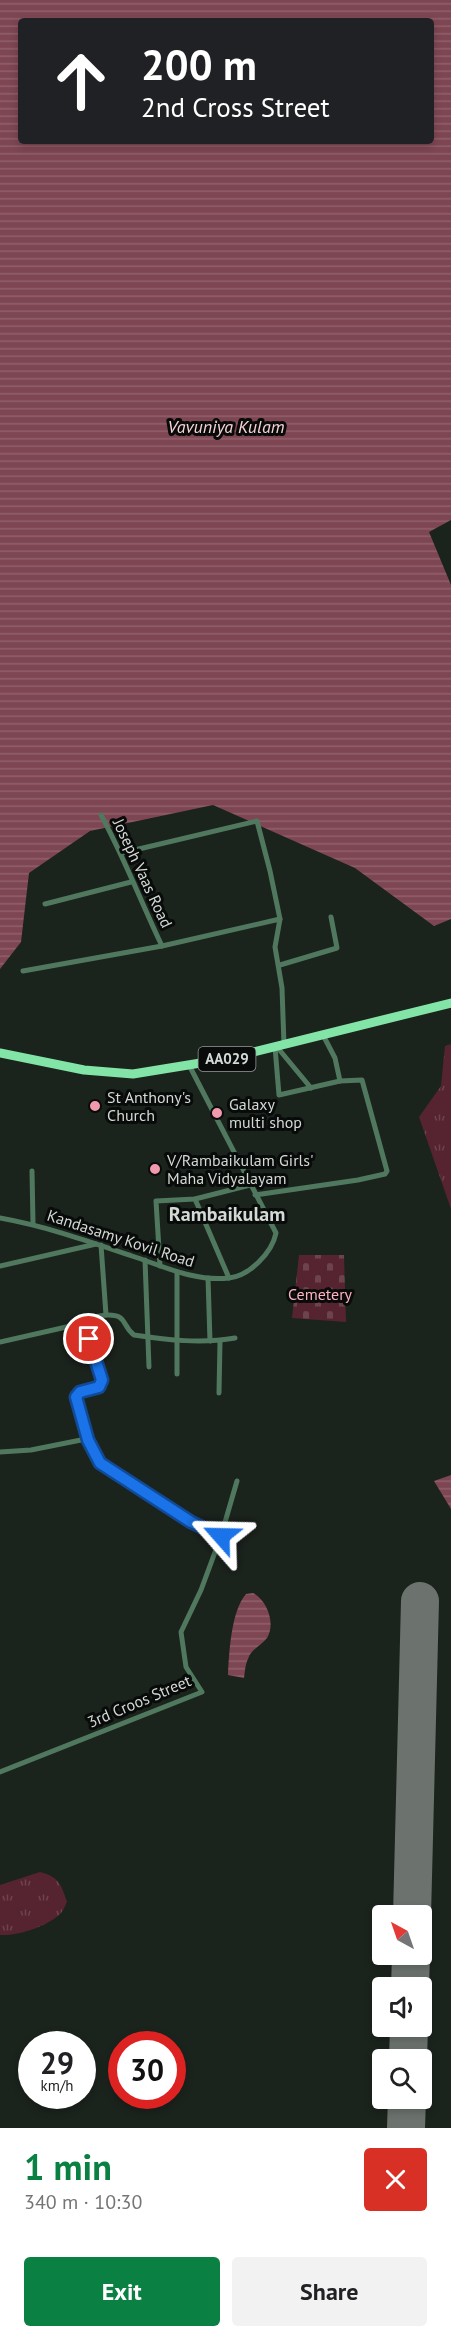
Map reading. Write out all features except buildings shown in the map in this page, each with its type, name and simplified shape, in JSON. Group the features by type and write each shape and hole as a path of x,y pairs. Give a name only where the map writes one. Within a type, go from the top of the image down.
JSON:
{"highway":[{"name":"AA029","path":"0,1053 107,1073 133,1074 225,1059 451,1003"}],"street":[{"name":"Joseph Vaas Road","path":"100,815 122,853 131,882 162,946 280,919"},
{"path":"122,853 257,821 280,919 275,947 280,965 279,1095 340,1081 362,1080 384,1157 386,1172 358,1180 255,1195"},
{"path":"45,904 131,882"},
{"path":"280,965 337,948 331,917"},
{"path":"23,971 162,946"},
{"path":"324,1035 335,1058 340,1081"},
{"path":"279,1046 311,1088"},
{"name":"Kandasamy Kovil Road","path":"0,1218 33,1223 177,1272 208,1278 229,1278 244,1275 252,1270 276,1233 189,1065"},
{"path":"32,1171 33,1223"},
{"path":"160,1266 156,1201 195,1199 250,1185"},
{"path":"195,1199 229,1278"},
{"path":"0,1266 99,1245 106,1315"},
{"path":"146,1260 149,1367"},
{"path":"177,1272 177,1374"},
{"path":"208,1278 210,1341"},
{"path":"0,1342 84,1323 94,1317 116,1314 121,1317 134,1335 178,1341 220,1341 235,1338"},
{"path":"84,1323 102,1380 99,1387 80,1392 76,1397 88,1440 100,1463 191,1522 221,1536 237,1481"},
{"path":"219,1393 220,1341"},
{"path":"0,1452 31,1450 88,1440"},
{"name":"3rd Croos Street","path":"0,1772 202,1692 186,1667 181,1632 201,1590 221,1536"}],"green space":[{"path":"451,1044 451,1209 419,1117 441,1086 445,1046"},
{"name":"Cemetery","path":"299,1255 344,1255 346,1322 292,1318"},
{"path":"40,1872 51,1876 61,1886 67,1902 63,1911 39,1927 15,1934 0,1935 0,1885"}],"water":[{"name":"Vavuniya Kulam","path":"0,0 451,0 451,520 429,532 451,585 451,919 434,926 355,868 213,805 90,831 29,873 21,942 0,969"},
{"path":"451,1475 451,1509 434,1481"},
{"path":"253,1593 262,1601 269,1613 270,1632 265,1641 249,1656 244,1678 228,1675 232,1633 237,1611 246,1594"}],"runway":[{"path":"412,1905 420,1601"},
{"path":"410,1977 411,1965"},
{"path":"408,2049 409,2037"},
{"path":"406,2128 407,2109"}],"place":[{"name":"St Anthony's Church","path":"95,1106"},
{"name":"Galaxy multi shop","path":"217,1113"},
{"name":"V/Rambaikulam Girls' Maha Vidyalayam","path":"155,1169"}],"district":[{"name":"Rambaikulam","path":"227,1214"}],"route":[{"path":"89,1339 102,1380 101,1385 80,1392 76,1397 88,1440 100,1463 191,1522 221,1536"}]}
